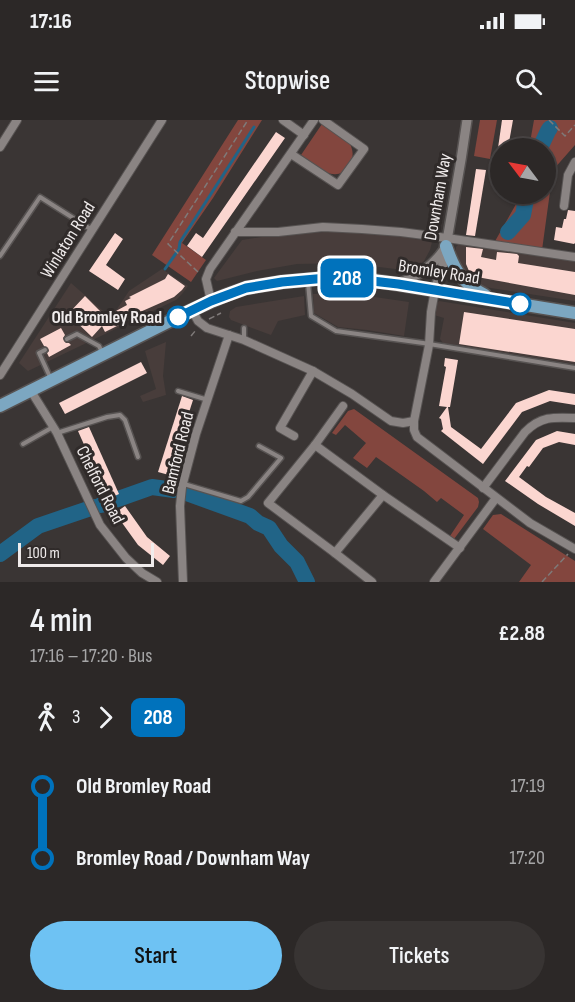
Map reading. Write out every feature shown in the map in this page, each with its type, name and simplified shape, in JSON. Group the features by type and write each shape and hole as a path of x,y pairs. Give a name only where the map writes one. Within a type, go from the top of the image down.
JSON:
{"main road":[{"path":"447,242 451,260 462,278 477,291 494,299"},
{"name":"Bromley Road","path":"0,406 211,301 246,288 282,282 338,277 398,284 575,313"}],"street":[{"path":"0,147 17,120"},
{"name":"Winlaton Road","path":"0,375 162,120"},
{"path":"283,120 304,135"},
{"path":"211,301 206,285 207,274 314,120"},
{"path":"291,154 338,185 364,149 322,120"},
{"name":"Downham Way","path":"414,421 429,345 432,302 440,278 447,242 467,120"},
{"path":"564,206 568,175 574,165"},
{"path":"235,232 278,232 323,227 401,232 447,242 575,257"},
{"path":"398,284 427,269 435,262 447,242"},
{"path":"192,310 198,321 207,328 244,340 313,371 391,421 403,423 414,421 417,437 496,498 572,551"},
{"name":"Bamford Road","path":"183,582 180,506 183,485 196,434 229,335"},
{"path":"294,436 280,428 313,371"},
{"name":"Chelford Road","path":"31,391 55,430 100,525 126,558 142,573 157,582"},
{"path":"343,406 268,503 372,582"},
{"path":"483,488 532,424 550,418 575,418"},
{"path":"315,445 382,495 460,548"},
{"path":"334,553 382,495"},
{"path":"434,582 496,498"}],"lane":[{"path":"0,256 40,197 92,230"},
{"path":"307,279 311,316 336,331 575,368"},
{"path":"244,328 244,340"},
{"path":"67,339 77,334 99,346 104,355"},
{"path":"45,350 39,353 52,380"},
{"path":"178,391 207,400"},
{"path":"22,444 55,430 120,415 125,420 138,457"},
{"path":"183,485 241,501 248,497 281,458 259,446"}],"path":[{"path":"198,272 168,244 248,120"},
{"path":"549,120 565,136 575,125"},
{"path":"542,582 572,551"}],"shaded area":[{"path":"238,120 262,120 182,243 206,260 191,282 152,255"},
{"path":"480,120 497,120 494,138 490,138 490,159 474,156"},
{"path":"534,120 575,120 575,145 556,167 556,138 531,138"},
{"path":"322,124 351,146 353,154 351,161 339,174 320,169 301,155"},
{"path":"516,204 548,204 542,250 494,243"},
{"path":"365,230 432,242 424,261 415,268 403,270 347,263 297,264 217,281 214,278 242,240 274,235"},
{"path":"460,243 575,258 575,301 478,286 469,281 456,257 456,247"},
{"path":"162,269 188,286 176,300 28,371 19,363 71,283 111,318 129,291"},
{"path":"313,294 354,294 409,302 404,336 338,327 314,313"},
{"path":"304,296 305,315 278,321 271,335 231,320 229,317 230,311 236,307"},
{"path":"439,301 575,323 575,364 443,343 440,339 444,318 434,315 436,304"},
{"path":"166,342 163,376 166,395 143,402 140,396 156,389 145,351"},
{"path":"354,409 478,498 478,507 454,539 450,536 464,515 441,498 437,502 376,457 367,468 353,458 366,443 345,425 336,435 332,433 348,411"},
{"path":"501,514 575,561 575,582 519,582 531,565 483,529 493,515"}],"building":[{"path":"502,120 513,120 510,138 499,138"},
{"path":"276,132 285,138 202,257 187,246 196,233 203,238"},
{"path":"476,169 486,170 475,236 466,235"},
{"path":"568,210 575,211 574,244 554,240 556,227 562,228"},
{"path":"115,233 123,239 106,265 125,279 118,290 89,271"},
{"path":"466,247 483,249 481,257 496,260 497,252 517,254 518,263 575,272 575,295 477,277 469,271 466,264"},
{"path":"168,274 185,286 182,290 174,297 140,312 141,314 105,332 102,326 92,337 68,314 85,296 109,320 116,311 127,305 125,301 131,298 129,297 165,279"},
{"path":"464,312 575,329 575,362 459,344"},
{"path":"61,328 65,335 64,341 71,345 49,357 48,348 40,339"},
{"path":"445,358 458,360 450,407 448,407 451,427 481,449 516,403 549,390 575,394 575,405 550,401 522,412 483,464 441,431 443,429 439,418 447,407 439,406 446,367 444,366"},
{"path":"141,362 147,373 65,414 59,403"},
{"path":"182,396 193,400 169,475 158,472"},
{"path":"89,427 119,494 108,499 78,431"},
{"path":"557,431 575,434 575,445 559,442 543,448 519,477 546,497 575,513 575,526 505,481 536,440"},
{"path":"125,506 147,537 170,556 163,565 138,545 115,513"}],"waterway":[{"path":"165,269 254,127"},
{"path":"545,138 550,128"},
{"path":"508,232 523,215 525,204"},
{"path":"101,505 152,487 174,490"},
{"path":"181,491 250,516 269,528 281,546 297,562 307,582"},
{"path":"0,554 38,526 94,507"}],"bus line":[{"name":"208","path":"178,317 246,288 338,277 398,284 520,304"}],"place":[{"name":"Old Bromley Road","path":"178,317"}]}
